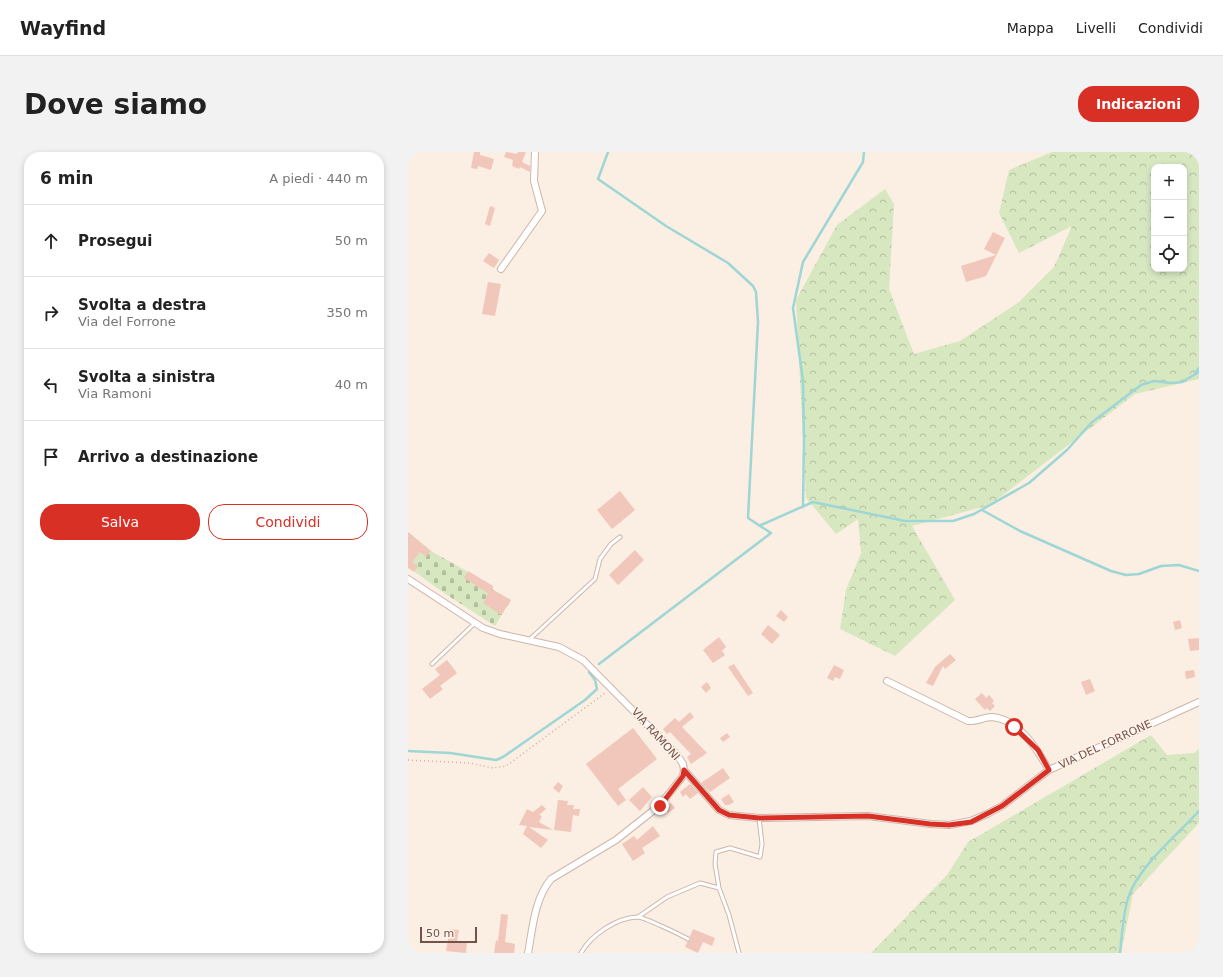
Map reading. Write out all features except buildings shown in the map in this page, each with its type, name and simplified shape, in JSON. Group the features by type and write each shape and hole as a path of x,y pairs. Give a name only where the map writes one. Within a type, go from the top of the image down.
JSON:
{"street":[{"path":"501,269 542,211 534,181 535,152"},
{"name":"VIA RAMONI","path":"408,579 474,624 500,634 559,647 583,660 677,755 684,770 683,776 660,806 616,840 551,879 543,888 535,910 528,953"},
{"path":"887,681 968,721 975,722 991,717 1002,719 1026,737 1038,750 1049,770"},
{"name":"VIA DEL FORRONE","path":"684,770 719,810 729,815 759,818 868,816 949,825 971,822 1002,806 1049,770 1199,702"}],"lane":[{"path":"529,640 594,580 600,559 611,544 620,537"},
{"path":"432,664 474,624"},
{"path":"739,953 729,915 719,888 715,864 716,852 730,848 760,857 762,844 759,818"},
{"path":"581,953 585,946 611,924 638,917 667,897 700,883 719,888"},
{"path":"638,917 681,935 688,940"}],"path":[{"path":"408,760 469,763 500,768 506,766 611,688"}],"green space":[{"path":"1052,152 1199,152 1199,379 1135,394 990,505 912,526 955,600 895,656 840,629 846,590 861,553 858,519 836,534 806,498 796,300 837,225 885,189 894,204 889,289 914,354 960,341 1019,302 1054,267 1072,226 1019,253 999,213 1009,170"},
{"path":"408,532 431,551 493,586 492,589 511,600 495,626 444,593 408,567"},
{"path":"1151,735 1167,755 1194,753 1199,749 1199,823 1133,894 1121,953 871,953 947,875 968,842"}],"waterway":[{"path":"599,664 771,533 748,518 758,322 756,292 753,286 728,263 666,226 598,179 608,152"},
{"path":"803,507 803,381 793,308 803,262 863,162 864,152"},
{"path":"1195,373 1199,368"},
{"path":"761,525 813,502 905,521 953,521 974,514 1029,483 1067,450 1091,423 1141,385 1154,381 1171,383 1182,382 1199,372"},
{"path":"982,510 1020,531 1111,571 1126,575 1139,574 1161,566 1179,565 1199,571"},
{"path":"408,751 450,753 496,760 503,757 585,700 597,689 595,680 589,672"},
{"path":"1120,953 1125,911 1133,886 1149,863 1199,811"}],"route":[{"path":"660,806 683,776 684,770 690,775 719,810 729,815 759,818 868,816 949,825 971,822 1002,806 1049,770 1038,750 1014,727"}]}
